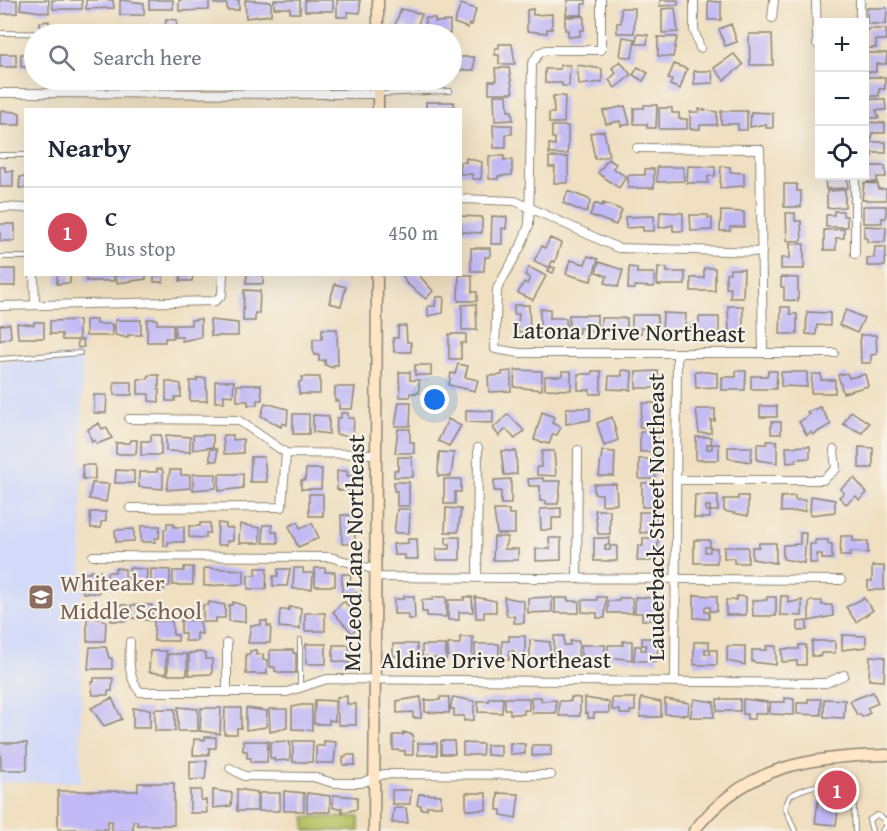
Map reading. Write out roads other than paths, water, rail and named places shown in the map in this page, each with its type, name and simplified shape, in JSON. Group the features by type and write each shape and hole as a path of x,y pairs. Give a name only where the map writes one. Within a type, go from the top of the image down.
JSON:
{"street":[{"path":"378,0 378,24"},
{"path":"531,208 532,64 539,53 546,50 601,50 602,0"},
{"path":"694,0 694,30 700,48"},
{"path":"772,18 774,0"},
{"path":"816,0 816,18"},
{"path":"860,0 860,18"},
{"path":"378,90 378,108"},
{"path":"0,93 378,94"},
{"path":"637,148 760,149 763,353"},
{"path":"855,180 855,254"},
{"path":"462,199 506,199 618,248 762,252"},
{"path":"0,207 24,208"},
{"name":"Latona Drive Northeast","path":"531,208 525,237 497,289 495,349 519,353 834,353"},
{"path":"34,276 35,304"},
{"path":"0,306 215,301 222,295 223,276"},
{"name":"McLeod Lane Northeast","path":"374,831 373,679 376,574 377,276"},
{"name":"Lauderback Street Northeast","path":"675,681 677,353"},
{"path":"129,419 238,420 286,453 376,454"},
{"path":"477,578 478,448"},
{"path":"577,579 578,450"},
{"path":"676,480 823,480 836,469 834,450"},
{"path":"130,508 282,507 286,453"},
{"path":"93,556 330,557 376,574 477,578 841,580"},
{"name":"Aldine Drive Northeast","path":"130,642 129,672 140,692 287,692 327,679 826,682 844,675"},
{"path":"226,643 227,692"},
{"path":"694,831 716,805 729,796 791,764 825,757 887,755"},
{"path":"230,768 244,776 313,777 333,783 361,783 384,774 551,775"}],"lane":[{"path":"0,33 24,33"},
{"path":"378,94 450,91"},
{"path":"0,155 24,155"},
{"path":"0,257 24,256"},
{"path":"0,359 80,353"},
{"path":"300,640 300,688"},
{"path":"795,831 785,807 790,796 813,786 838,783 846,783 853,790 855,831"},
{"path":"872,831 869,820 877,815 885,820 885,827 882,831"}],"place":[{"name":"Whiteaker Middle School","path":"41,597"},
{"name":"C","path":"837,790"}]}
